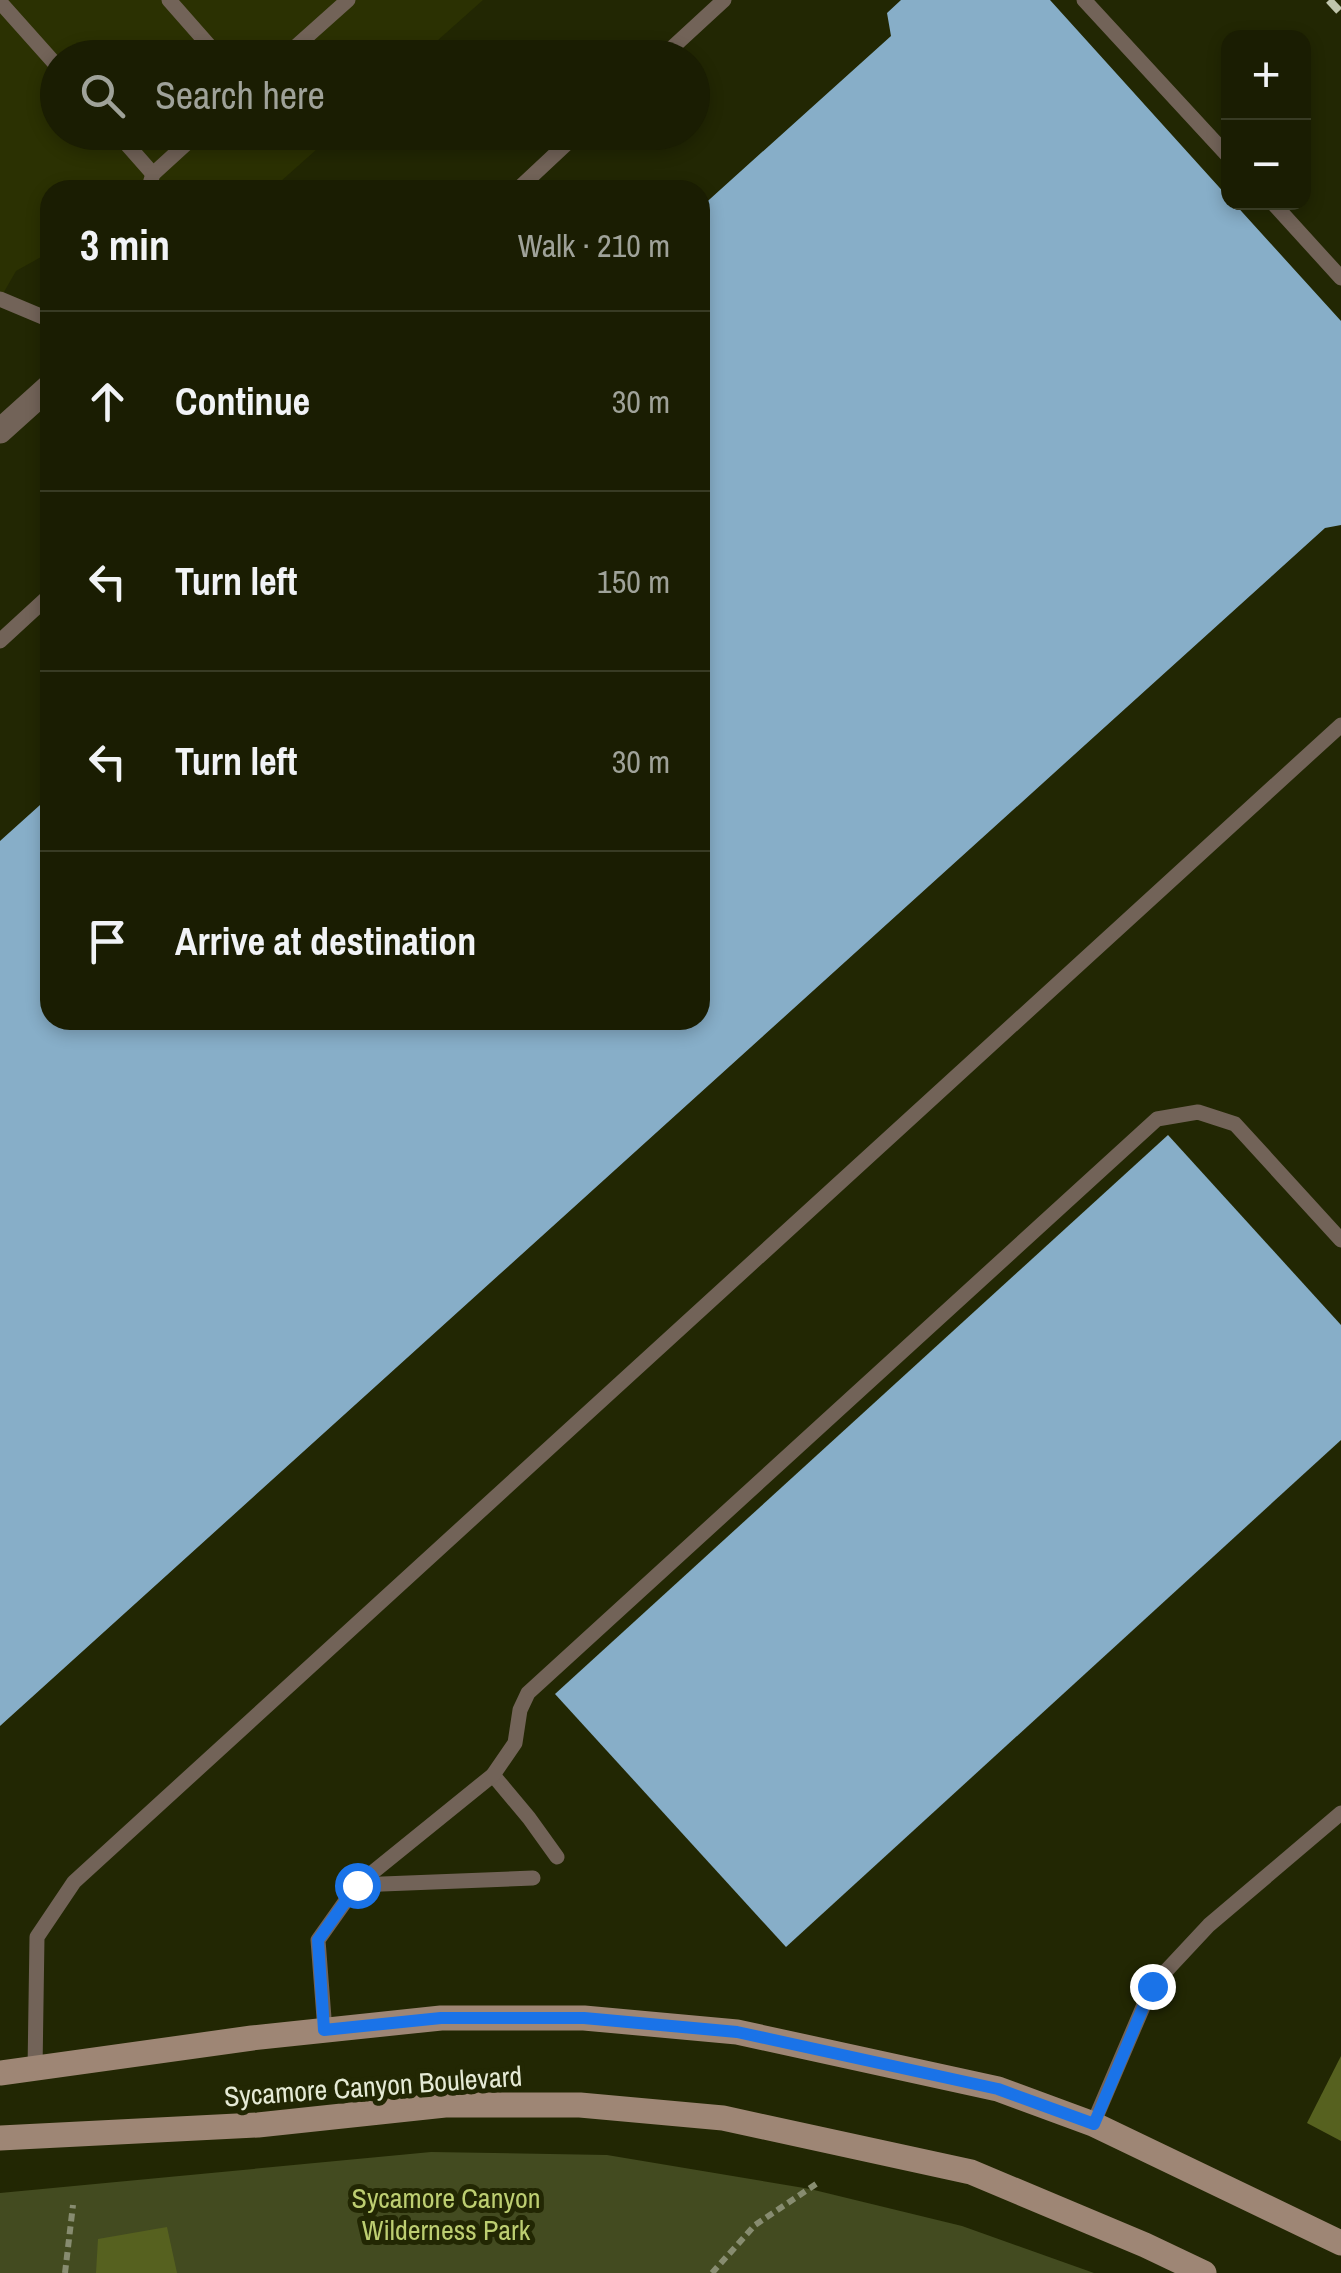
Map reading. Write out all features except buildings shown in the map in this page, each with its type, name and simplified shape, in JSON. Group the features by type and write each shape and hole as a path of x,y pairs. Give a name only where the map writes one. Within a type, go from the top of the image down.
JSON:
{"main road":[{"name":"Sycamore Canyon Boulevard","path":"0,2073 252,2038 441,2018 584,2018 737,2032 998,2089 1094,2124 1341,2242"},
{"name":"Sycamore Canyon Boulevard","path":"0,2138 258,2125 445,2105 580,2105 724,2118 971,2172 1204,2273"}],"street":[{"path":"0,431 40,395"}],"lane":[{"path":"169,0 204,40"},
{"path":"303,40 348,0"},
{"path":"681,40 724,0"},
{"path":"1084,0 1221,148"},
{"path":"0,2 40,47"},
{"path":"128,150 149,180"},
{"path":"152,180 181,150"},
{"path":"528,180 560,150"},
{"path":"1279,210 1341,278"},
{"path":"0,299 40,316"},
{"path":"0,641 40,604"},
{"path":"35,2070 37,1937 74,1882 1341,725"},
{"path":"324,2030 318,1940 357,1885 493,1775 515,1742 520,1710 528,1692 1157,1119 1198,1112 1235,1124 1341,1240"},
{"path":"493,1775 557,1857"},
{"path":"1094,2124 1152,1986 1209,1925 1341,1813"},
{"path":"357,1885 533,1878"}],"path":[{"path":"712,2273 755,2225 819,2182"},
{"path":"65,2273 73,2205"}],"shaded area":[{"path":"0,0 483,0 438,40 40,40 40,150 316,150 282,180 40,180 40,258 16,271 0,299"},
{"path":"1341,2056 1341,2141 1307,2123"},
{"path":"167,2227 177,2273 96,2273 98,2239"}],"green space":[{"name":"Sycamore Canyon Wilderness Park","path":"431,2152 607,2155 810,2189 962,2226 1094,2273 0,2273 0,2193"}],"railway":[{"path":"1329,0 1341,13"}],"route":[{"path":"357,1885 318,1940 324,2030 441,2018 584,2018 737,2032 998,2089 1094,2124 1152,1986"}]}
